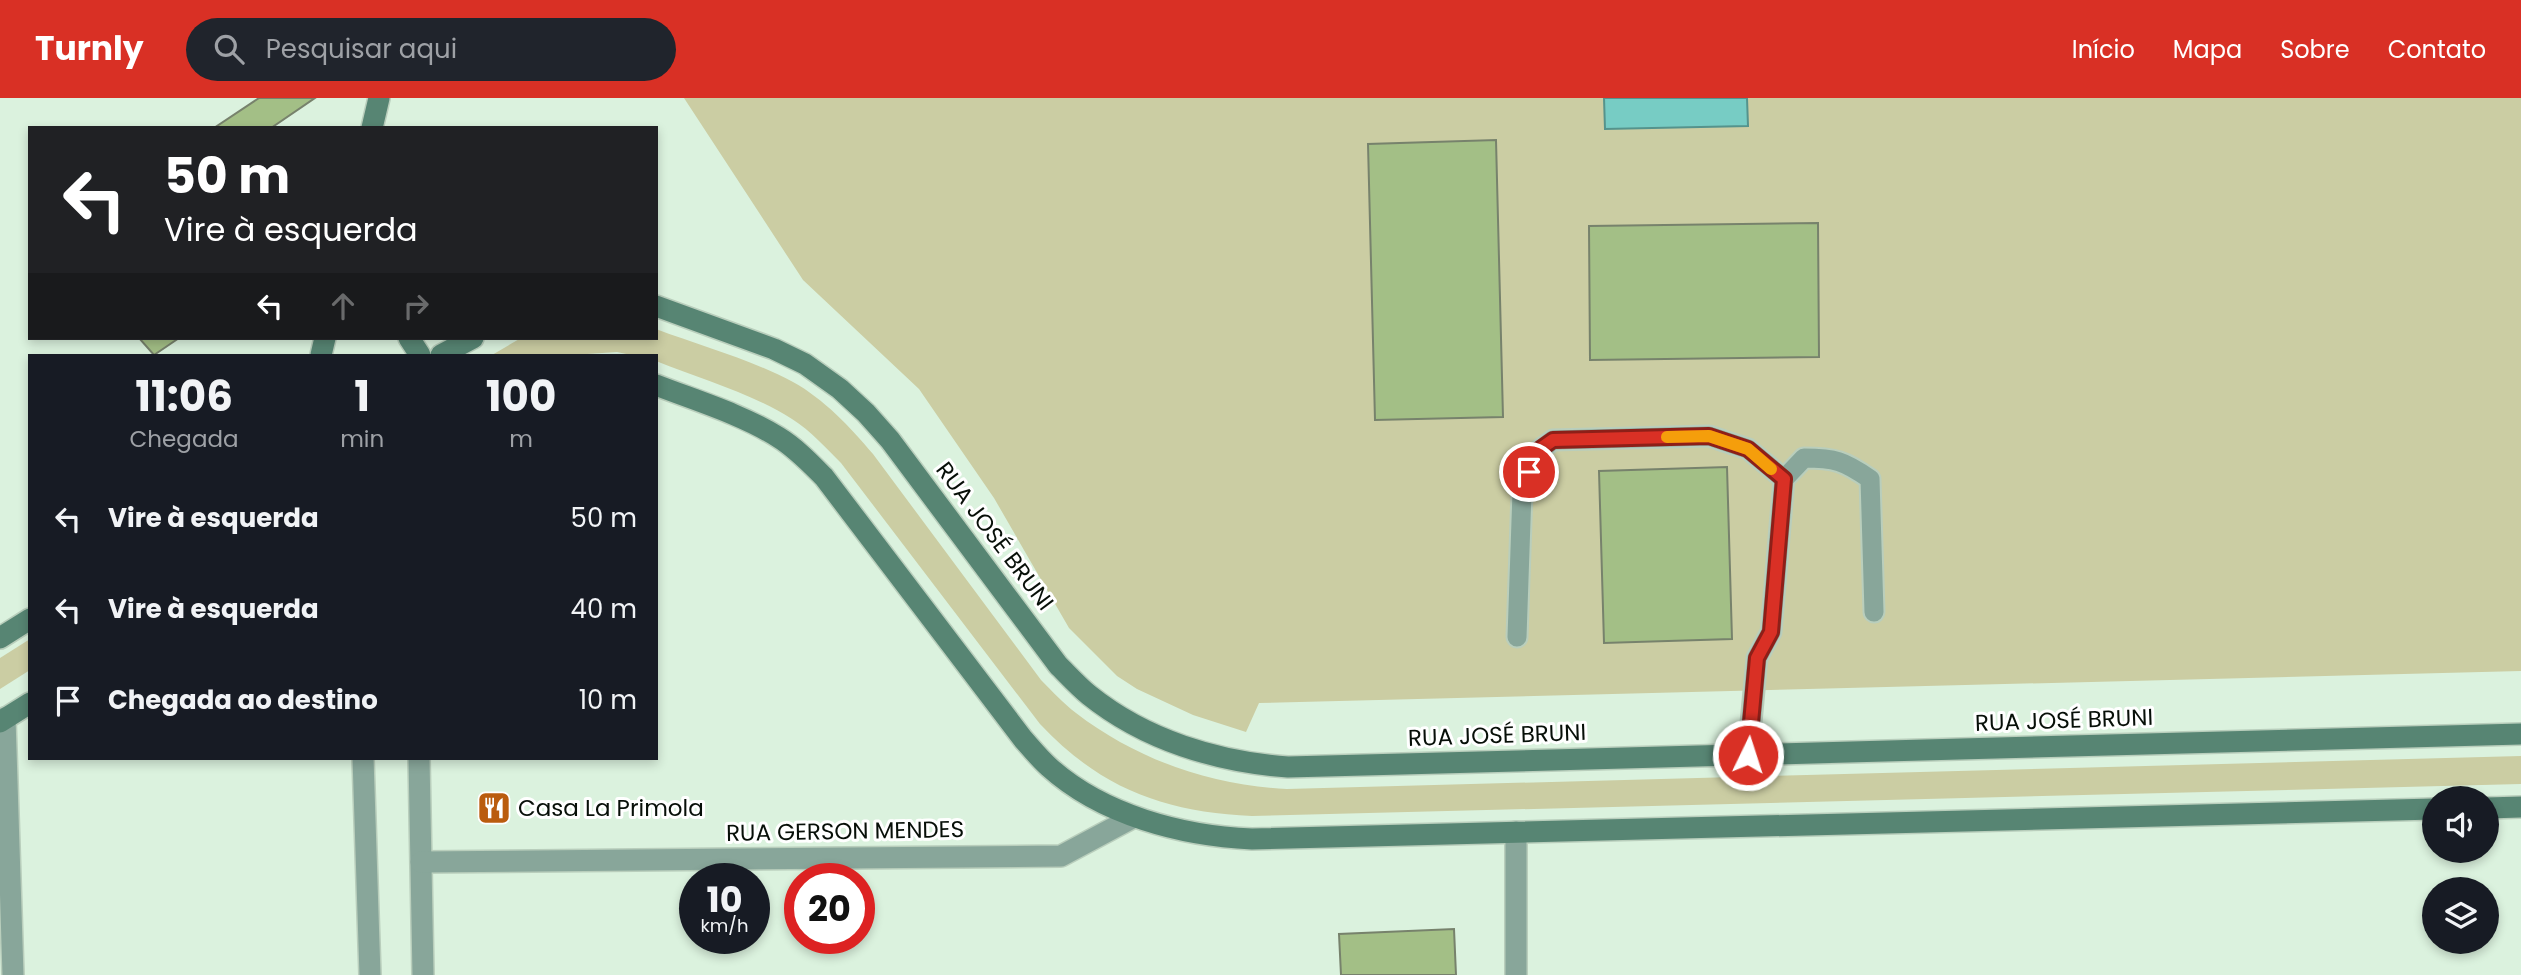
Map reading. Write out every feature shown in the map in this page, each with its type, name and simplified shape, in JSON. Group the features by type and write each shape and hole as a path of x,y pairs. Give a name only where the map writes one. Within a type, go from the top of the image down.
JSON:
{"street":[{"path":"372,126 379,98"},
{"name":"RUA JOSÉ BRUNI","path":"658,307 774,349 805,363 841,389 890,440 1058,665 1088,695 1172,742 1251,764 1288,767 2521,734"},
{"path":"443,354 469,340"},
{"path":"658,386 751,422 780,438 801,454 824,477 1023,739 1050,768 1084,792 1134,817 1169,828 1213,837 1252,839 2422,809"},
{"path":"0,638 28,620"},
{"path":"13,975 3,720 28,704"},
{"path":"363,760 370,975"},
{"path":"419,760 423,975"},
{"path":"2499,807 2521,807"},
{"name":"RUA GERSON MENDES","path":"421,862 1061,856 1134,817"},
{"path":"1516,832 1516,975"}],"lane":[{"path":"1517,637 1522,492 1536,452 1553,440 1709,436 1748,449 1784,479"},
{"path":"1748,755 1757,658 1771,632 1784,479 1804,458 1846,462 1870,479 1874,612"}],"green space":[{"path":"684,98 2521,98 2521,671 1259,703 1246,732 1193,715 1137,689 1117,676 1069,628 994,498 919,389 803,280"},
{"path":"658,330 743,360 804,389 826,405 873,454 1041,680 1058,697 1099,730 1124,744 1150,757 1203,776 1259,787 1287,789 2521,756 2521,784 1252,816 1191,809 1136,793 1111,781 1063,746 1040,724 841,463 812,434 792,419 743,394 658,362 658,354 494,354 518,340 658,340"},
{"path":"28,640 28,671 0,689 0,658"}],"water":[{"path":"1604,98 1747,98 1748,126 1605,129"}],"building":[{"path":"259,98 315,98 274,126 217,126"},
{"path":"1496,140 1503,417 1375,420 1368,144"},
{"path":"1818,223 1819,357 1590,360 1589,226"},
{"path":"141,340 176,340 155,354"},
{"path":"1727,467 1732,639 1604,643 1599,471"},
{"path":"1454,929 1456,975 1341,975 1339,934"}],"slow traffic":[{"path":"1667,437 1709,436 1748,449 1771,469"}],"place":[{"name":"Casa La Primola","path":"494,808"}],"route":[{"path":"1529,472 1536,452 1553,440 1709,436 1748,449 1784,479 1771,632 1757,658 1748,755"}]}
